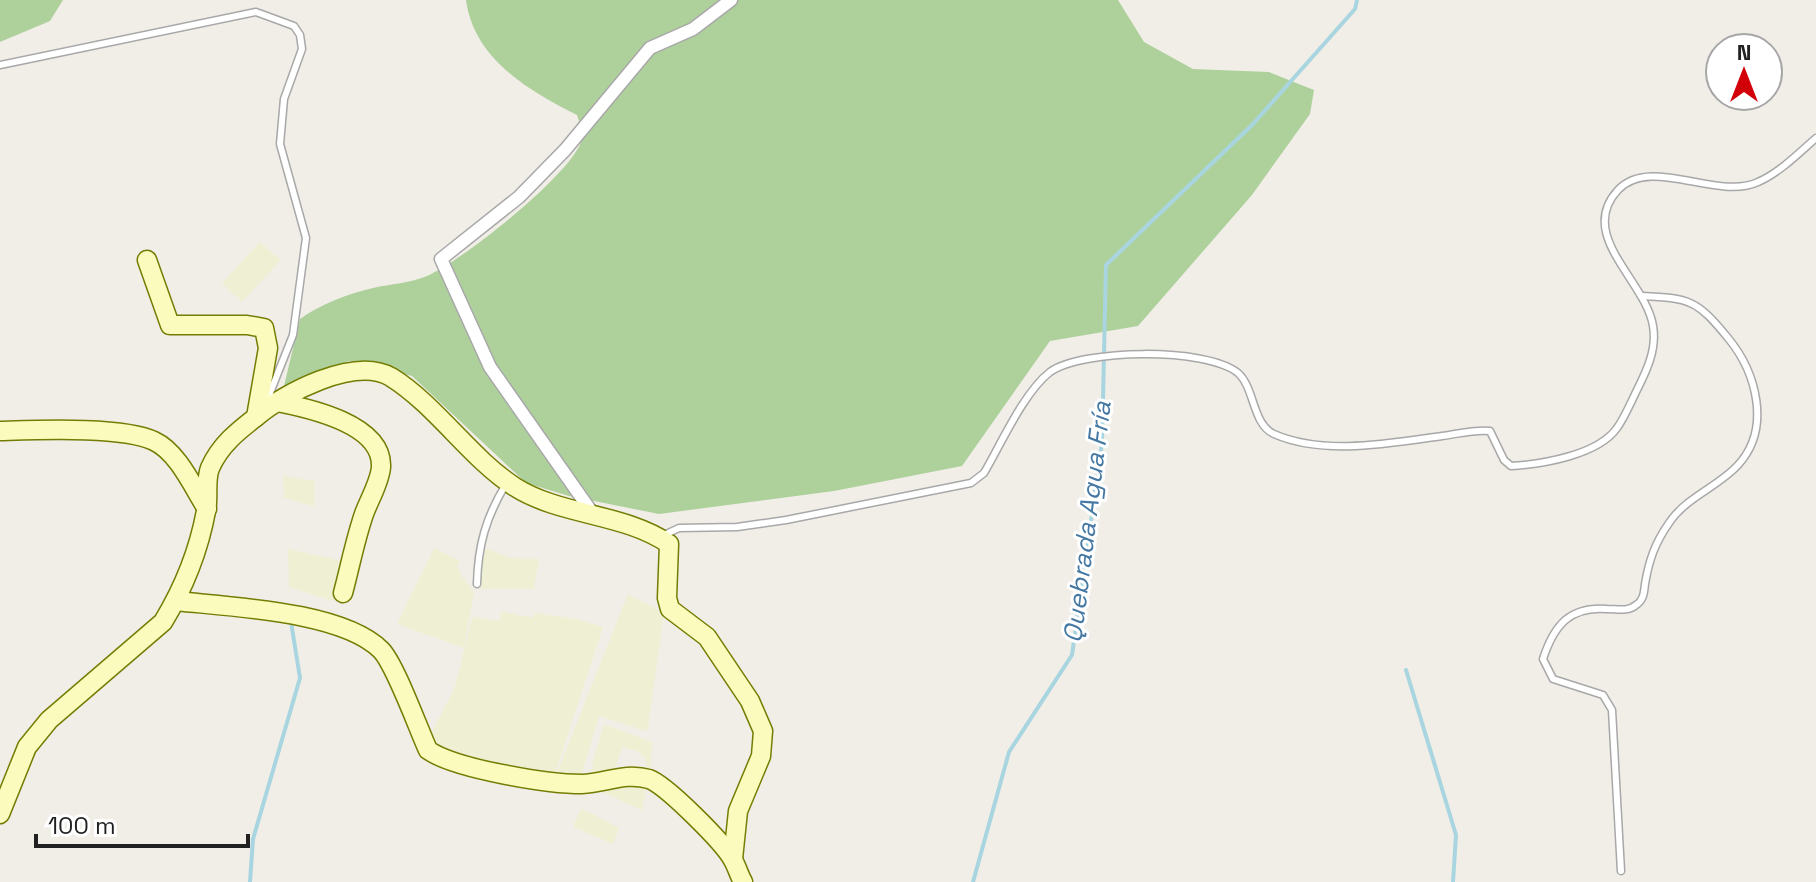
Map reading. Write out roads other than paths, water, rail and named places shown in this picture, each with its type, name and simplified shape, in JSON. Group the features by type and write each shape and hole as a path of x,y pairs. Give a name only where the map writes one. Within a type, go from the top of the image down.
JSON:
{"street":[{"path":"593,514 490,367 441,259 519,197 565,150 650,48 693,29 731,0"},
{"path":"147,260 170,325 247,325 264,328 268,348 265,410"},
{"path":"0,814 27,747 49,720 163,622 176,601 207,509 209,470 228,439 265,410 318,379 355,372 389,376 508,481 544,501 593,514 669,544 667,598 670,609 707,637 750,701 763,731 761,756 738,811 733,859"},
{"path":"265,410 339,419 362,432 375,445 381,467 363,517 343,593"},
{"path":"0,431 127,433 155,441 174,458 207,509"},
{"path":"176,601 295,613 365,638 384,652 428,750 442,759 516,776 584,784 618,776 650,780 710,833 733,859 743,882"}],"lane":[{"path":"0,65 256,12 294,26 300,35 302,49 284,99 280,144 306,238 293,335 265,410"},
{"path":"660,538 679,528 737,527 786,520 971,483 984,473 1037,384 1052,371 1088,357 1159,354 1226,366 1241,375 1265,427 1274,434 1357,448 1490,431 1504,460 1511,466 1587,450 1604,441 1617,428 1647,370 1654,346 1653,324 1641,296 1603,227 1606,207 1619,188 1642,176 1653,175 1694,184 1757,183 1816,138"},
{"path":"1621,871 1612,710 1603,695 1553,679 1543,659 1550,639 1585,607 1624,610 1637,605 1644,597 1649,557 1671,520 1739,465 1757,432 1757,395 1741,354 1704,309 1679,297 1641,296"},
{"path":"477,584 478,549 489,513 508,481"}],"waterway":[{"name":"Quebrada Agua Fría","path":"973,882 1009,752 1072,655 1102,443 1106,265 1253,124 1355,9 1357,0"},
{"path":"250,882 253,839 300,678 291,622"},
{"path":"1406,670 1456,835 1453,882"}]}
